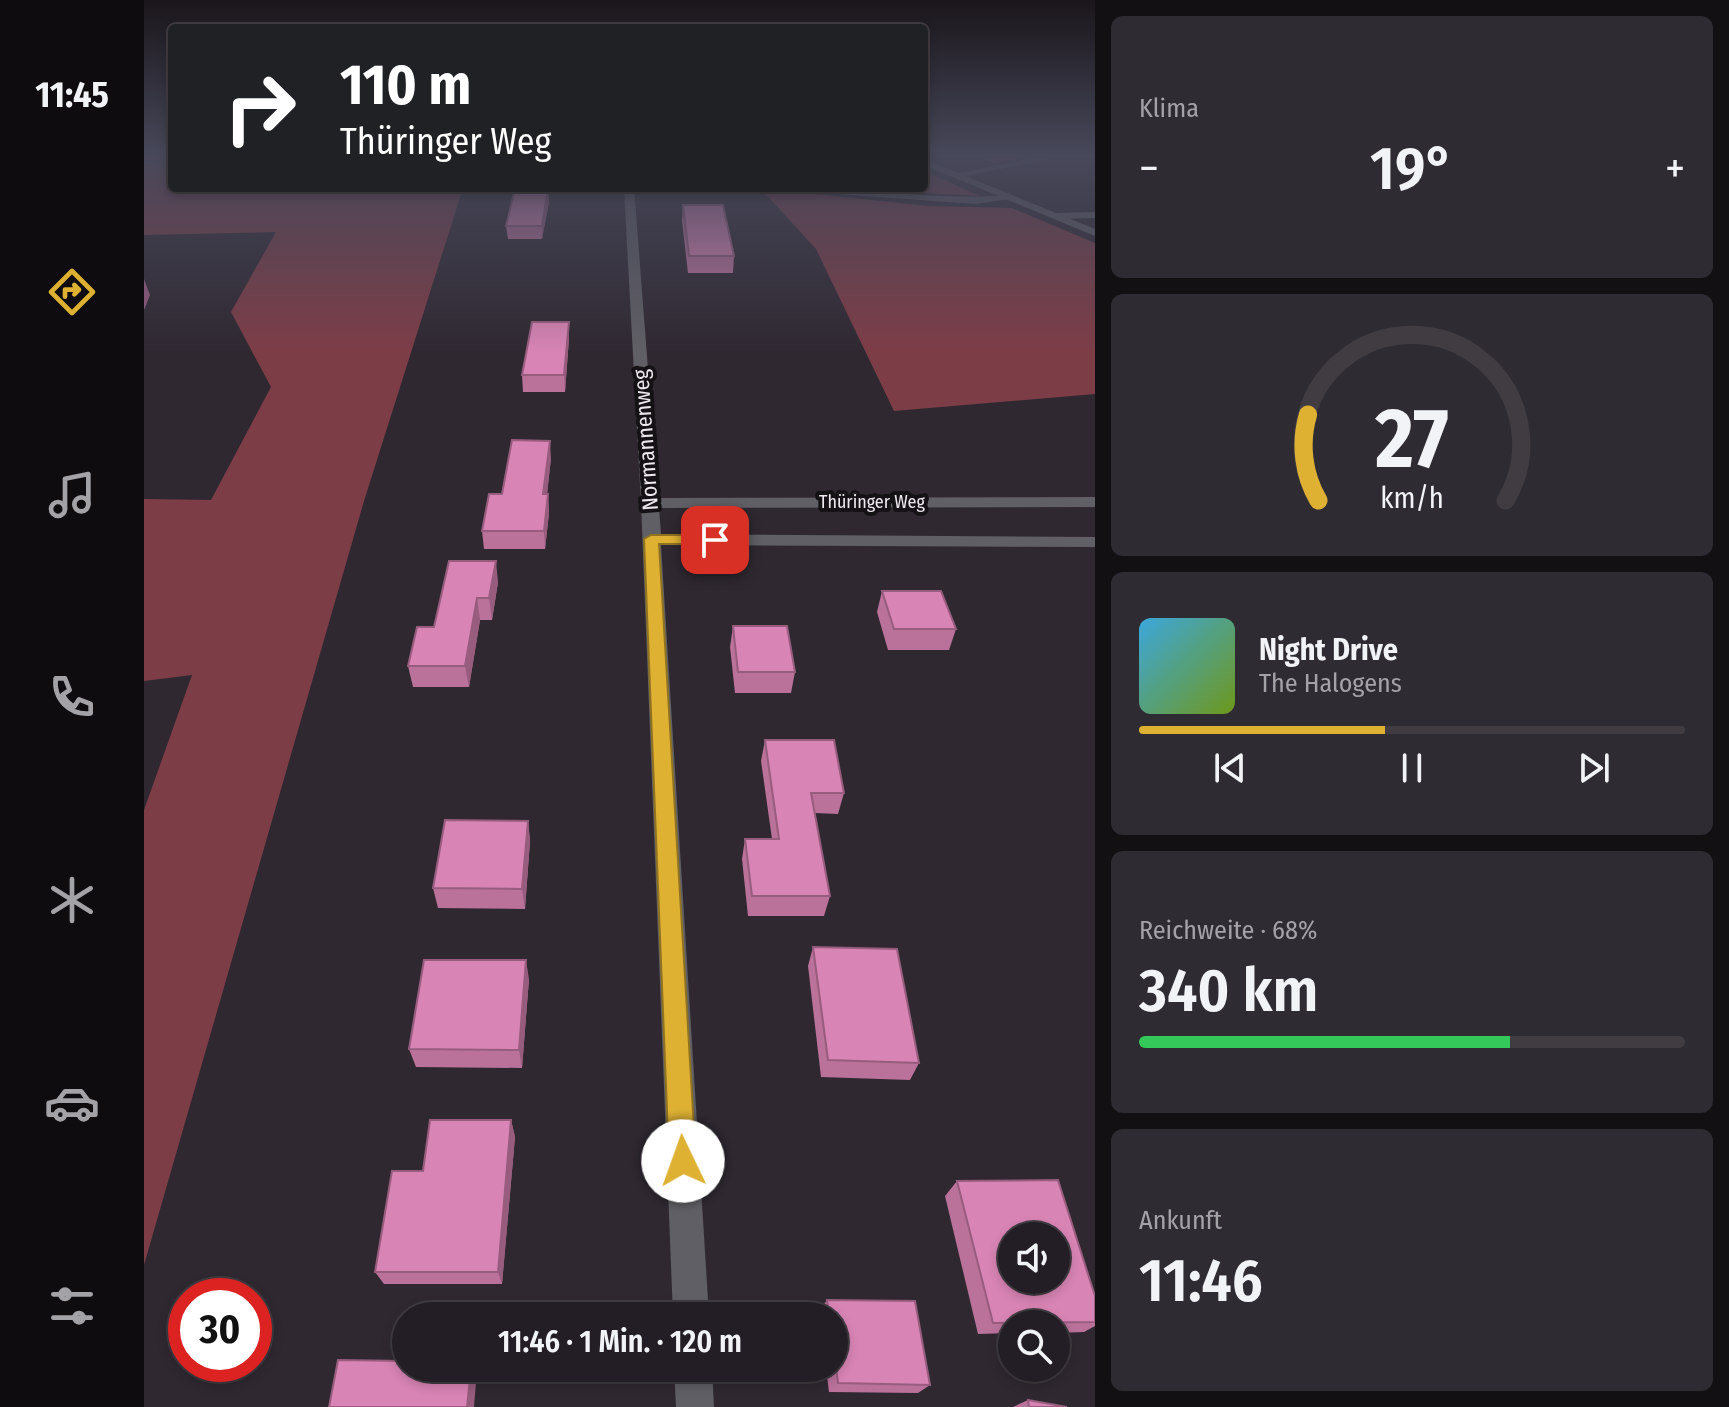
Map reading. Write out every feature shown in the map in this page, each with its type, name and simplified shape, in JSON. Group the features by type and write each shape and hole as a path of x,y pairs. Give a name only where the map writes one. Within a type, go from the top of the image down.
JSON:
{"street":[{"name":"Normannenweg","path":"631,222 650,503 690,1302"},
{"path":"1068,222 1095,233"},
{"name":"Thüringer Weg","path":"650,503 1095,502"},
{"name":"Thüringer Weg","path":"651,539 1095,542"},
{"path":"694,1382 695,1407"}],"shaded area":[{"path":"144,222 452,222 364,501 144,1265 144,810 192,675 144,681 144,499 211,500 271,387 231,312 276,232 144,235"},
{"path":"791,222 1044,222 1095,243 1095,394 894,411 816,249"}],"building":[{"path":"507,222 543,222 542,226 506,226"},
{"path":"685,222 727,222 734,256 689,256"},
{"path":"532,322 569,322 564,375 522,375"},
{"path":"512,440 550,441 543,494 548,494 544,531 482,531 489,494 502,494"},
{"path":"449,561 496,561 489,598 477,598 465,666 408,666 417,627 434,627"},
{"path":"882,591 941,591 956,629 894,629"},
{"path":"733,626 787,626 795,672 738,672"},
{"path":"765,740 834,740 844,793 811,793 830,896 752,896 745,839 779,839"},
{"path":"445,820 528,821 522,889 433,888"},
{"path":"813,947 897,949 919,1063 828,1060"},
{"path":"424,960 526,960 519,1050 409,1049"},
{"path":"430,1120 511,1120 498,1272 375,1272 392,1171 423,1171"},
{"path":"1058,1180 1095,1296 1095,1322 1070,1322 1070,1310 998,1310 998,1323 993,1323 957,1181"},
{"path":"915,1301 930,1385 838,1383 848,1382 848,1302 827,1302"},
{"path":"338,1360 392,1361 392,1382 470,1382 467,1407 329,1407"},
{"path":"1028,1400 1067,1407 1029,1407"}],"route":[{"path":"683,1161 651,539 715,540"}]}
